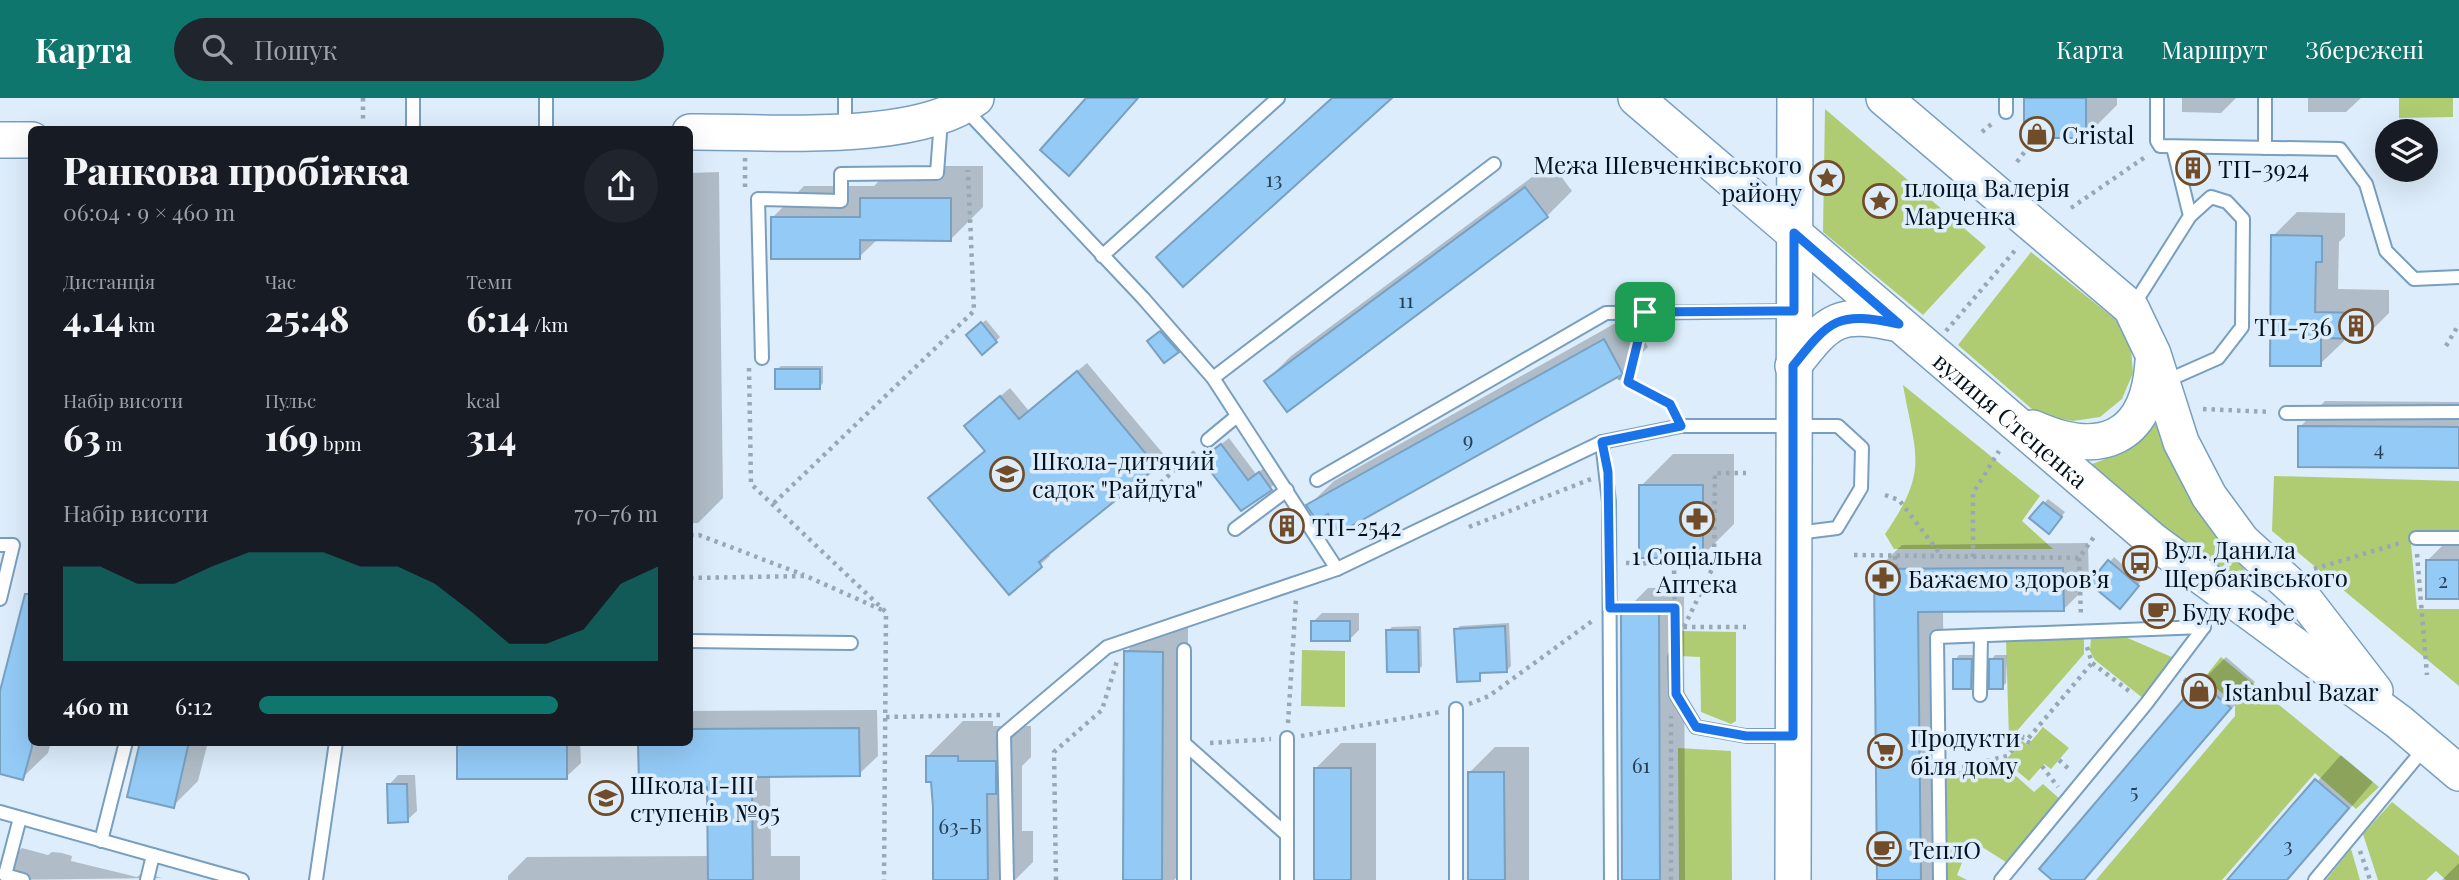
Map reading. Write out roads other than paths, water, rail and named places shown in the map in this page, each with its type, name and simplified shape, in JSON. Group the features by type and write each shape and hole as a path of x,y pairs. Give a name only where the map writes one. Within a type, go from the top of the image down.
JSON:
{"main road":[{"name":"вулиця Стеценка","path":"1636,98 1899,324 2017,421 2152,540 2399,722 2459,773"},
{"path":"1793,880 1796,98"},
{"name":"вулиця Стеценка","path":"1884,98 2131,308 2158,368 2181,442 2209,496 2242,541 2303,583 2399,722"},
{"path":"693,132 745,132 845,114 889,129 960,108"},
{"path":"0,140 28,140"},
{"path":"1793,366 1816,337 1835,323 1861,316 1899,324"},
{"path":"2017,421 2059,440 2093,443 2122,433 2143,413 2158,368"},
{"path":"2269,628 2266,617 2269,602 2303,583"}],"lane":[{"path":"413,98 413,126"},
{"path":"546,98 546,126"},
{"path":"1102,256 1278,98"},
{"path":"2006,98 2006,112"},
{"path":"2157,98 2157,141 2167,146 2340,149 2366,184 2386,251 2414,279 2459,277"},
{"path":"2265,98 2265,148"},
{"path":"762,358 758,199 841,201 841,174 937,173 960,108 1102,256 1213,378 1337,569"},
{"path":"2167,146 2190,216"},
{"path":"1213,378 1494,164"},
{"path":"2131,308 2190,216 2211,197 2227,202 2243,219 2242,327 2218,358 2158,368"},
{"path":"1317,480 1606,313 1794,311"},
{"path":"2286,413 2459,412"},
{"path":"1208,440 1237,416"},
{"path":"1007,880 1004,734 1107,647 1337,569 1602,442 1681,426 1838,426 1862,448 1861,488 1837,528 1793,534"},
{"path":"1602,442 1608,472 1610,562 1611,880"},
{"path":"1235,529 1287,489"},
{"path":"2416,538 2459,538"},
{"path":"0,545 13,545 0,599"},
{"path":"1940,880 1937,637 2204,627 2146,704 2001,880"},
{"path":"1980,695 1981,636"},
{"path":"693,641 851,643"},
{"path":"1184,650 1184,880"},
{"path":"1675,657 1676,694 1696,727 1746,736 1793,736"},
{"path":"1456,709 1456,880"},
{"path":"1286,880 1287,738"},
{"path":"1185,744 1286,834"},
{"path":"101,841 125,746"},
{"path":"316,880 335,746"},
{"path":"2315,880 2417,757"},
{"path":"0,812 153,855 216,876 242,880"},
{"path":"20,818 5,875 23,880"},
{"path":"147,880 153,855"}],"place":[{"name":"Cristal","path":"2037,134"},
{"name":"ТП-3924","path":"2193,168"},
{"name":"Межа Шевченківського району","path":"1827,178"},
{"name":"площа Валерія Марченка","path":"1880,201"},
{"name":"ТП-736","path":"2356,326"},
{"name":"Школа-дитячий садок \"Райдуга\"","path":"1007,474"},
{"name":"1 Соціальна Аптека","path":"1697,519"},
{"name":"ТП-2542","path":"1287,526"},
{"name":"Вул. Данила Щербаківського","path":"2140,563"},
{"name":"Бажаємо здоровʼя","path":"1883,578"},
{"name":"Буду кофе","path":"2158,611"},
{"name":"Istanbul Bazar","path":"2199,691"},
{"name":"Продукти біля дому","path":"1885,751"},
{"name":"Школа І-ІІІ ступенів №95","path":"606,798"},
{"name":"ТеплО","path":"1884,849"}]}
